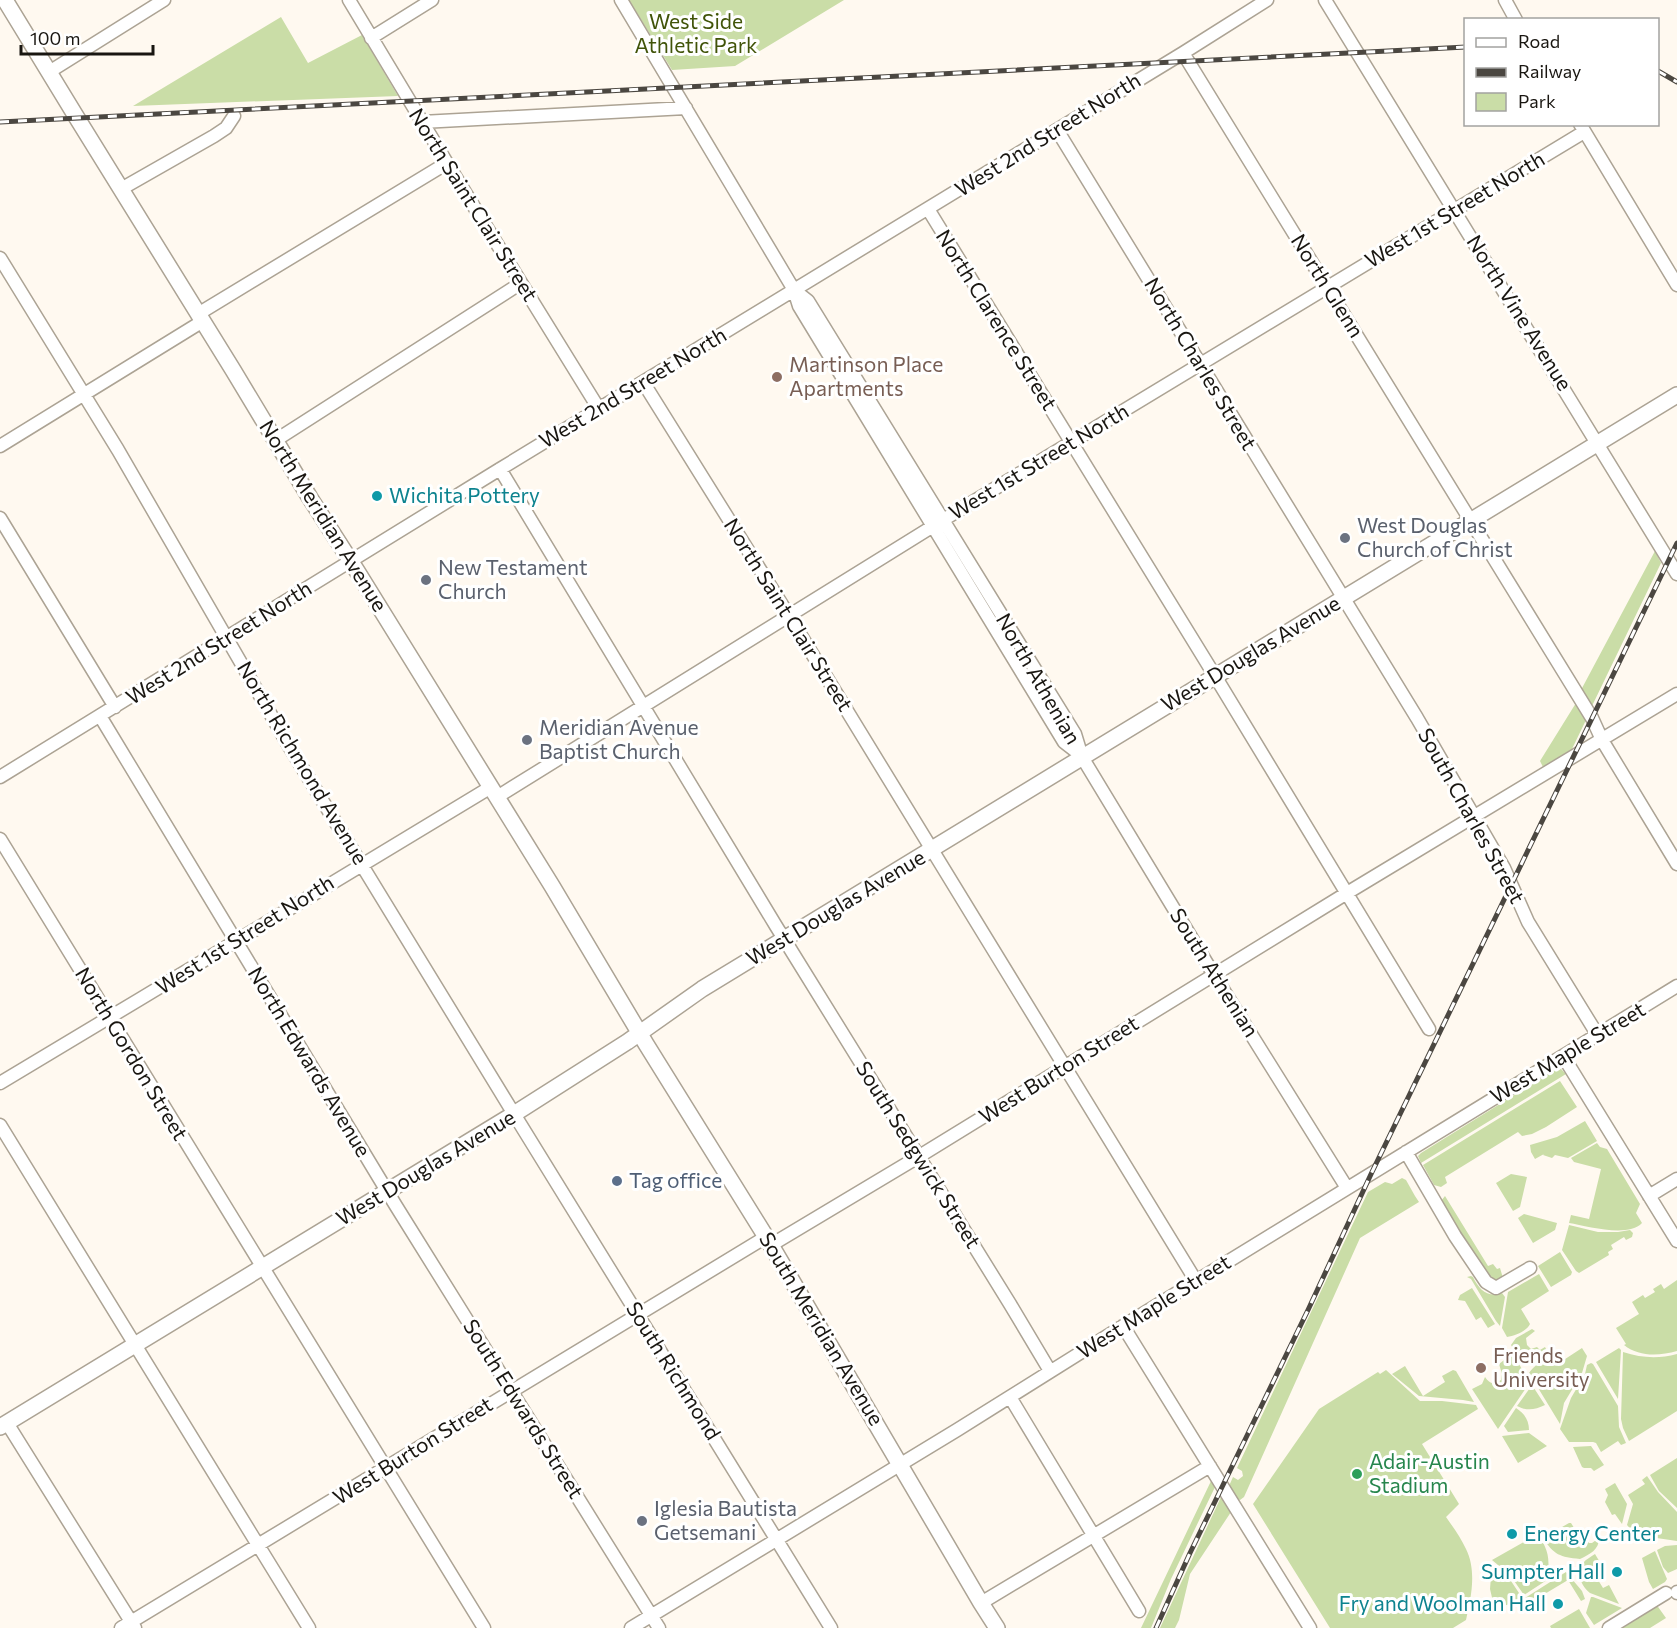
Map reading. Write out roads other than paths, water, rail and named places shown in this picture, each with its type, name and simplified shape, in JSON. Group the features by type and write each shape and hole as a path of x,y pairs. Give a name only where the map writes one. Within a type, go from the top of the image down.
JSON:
{"main road":[{"name":"North Meridian Avenue","path":"5,0 310,498 494,792 640,1033"},
{"name":"West Douglas Avenue","path":"4,1425 514,1114 640,1033 702,989 1677,395"},
{"name":"South Meridian Avenue","path":"640,1033 769,1241 997,1628"}],"street":[{"path":"49,72 164,0"},
{"name":"North Saint Clair Street","path":"349,0 599,409"},
{"path":"371,38 432,0"},
{"name":"North Athenian","path":"621,0 794,290 808,301 1064,742 1082,757"},
{"name":"West 2nd Street North","path":"1,773 115,707 1267,0"},
{"name":"North Vine Avenue","path":"1325,0 1677,574"},
{"path":"1504,0 1515,18"},
{"name":"North Glenn","path":"1183,53 1592,718 1602,740 1677,864"},
{"path":"422,122 686,108"},
{"path":"121,189 214,136 226,128 234,116"},
{"path":"1582,128 1677,285"},
{"name":"West 1st Street North","path":"0,1083 110,1019 362,864 494,792 642,706 1071,442 1455,210 1582,128"},
{"name":"North Charles Street","path":"1057,130 1342,598"},
{"path":"0,446 84,395 200,317 447,163"},
{"name":"North Clarence Street","path":"928,209 1429,1029"},
{"name":"North Richmond Avenue","path":"0,258 84,395 289,746 514,1114"},
{"path":"276,440 521,283"},
{"name":"North Saint Clair Street","path":"643,382 1196,1281"},
{"name":"South Sedgwick Street","path":"500,469 784,939 1050,1371"},
{"path":"0,518 115,707"},
{"name":"South Charles Street","path":"1342,598 1417,718 1475,817 1504,868 1528,922 1597,1034"},
{"name":"West Burton Street","path":"129,1626 638,1315 918,1157 1347,893 1677,694"},
{"name":"North Edwards Avenue","path":"100,716 387,1191"},
{"name":"South Athenian","path":"1082,757 1347,1188"},
{"name":"North Gordon Street","path":"0,839 484,1628"},
{"name":"West Maple Street","path":"631,1628 901,1465 1677,986"},
{"path":"1563,1056 1677,1242"},
{"name":"South Richmond","path":"514,1114 831,1628"},
{"path":"0,1125 309,1628"},
{"path":"1406,1152 1455,1236 1486,1282 1496,1288 1530,1268"},
{"path":"1649,1196 1677,1179"},
{"name":"South Edwards Street","path":"387,1191 659,1628"},
{"path":"1123,1326 1310,1628"},
{"path":"1010,1397 1139,1611"},
{"path":"4,1425 129,1626"},
{"path":"981,1603 1210,1466"},
{"path":"1609,1628 1674,1593"}],"railway":[{"path":"0,122 1464,47"},
{"path":"1659,72 1677,82"},
{"path":"1156,1628 1372,1172 1677,543"}],"place":[{"name":"Martinson Place Apartments","path":"777,377"},
{"name":"Wichita Pottery","path":"377,496"},
{"name":"West Douglas Church of Christ","path":"1345,538"},
{"name":"New Testament Church","path":"426,580"},
{"name":"Meridian Avenue Baptist Church","path":"527,740"},
{"name":"Tag office","path":"617,1181"},
{"name":"Friends University","path":"1481,1368"},
{"name":"Adair-Austin Stadium","path":"1357,1474"},
{"name":"Iglesia Bautista Getsemani","path":"642,1521"},
{"name":"Energy Center","path":"1512,1534"},
{"name":"Sumpter Hall","path":"1617,1572"},
{"name":"Fry and Woolman Hall","path":"1558,1604"}],"park label":[{"name":"West Side Athletic Park","path":"696,34"}]}
